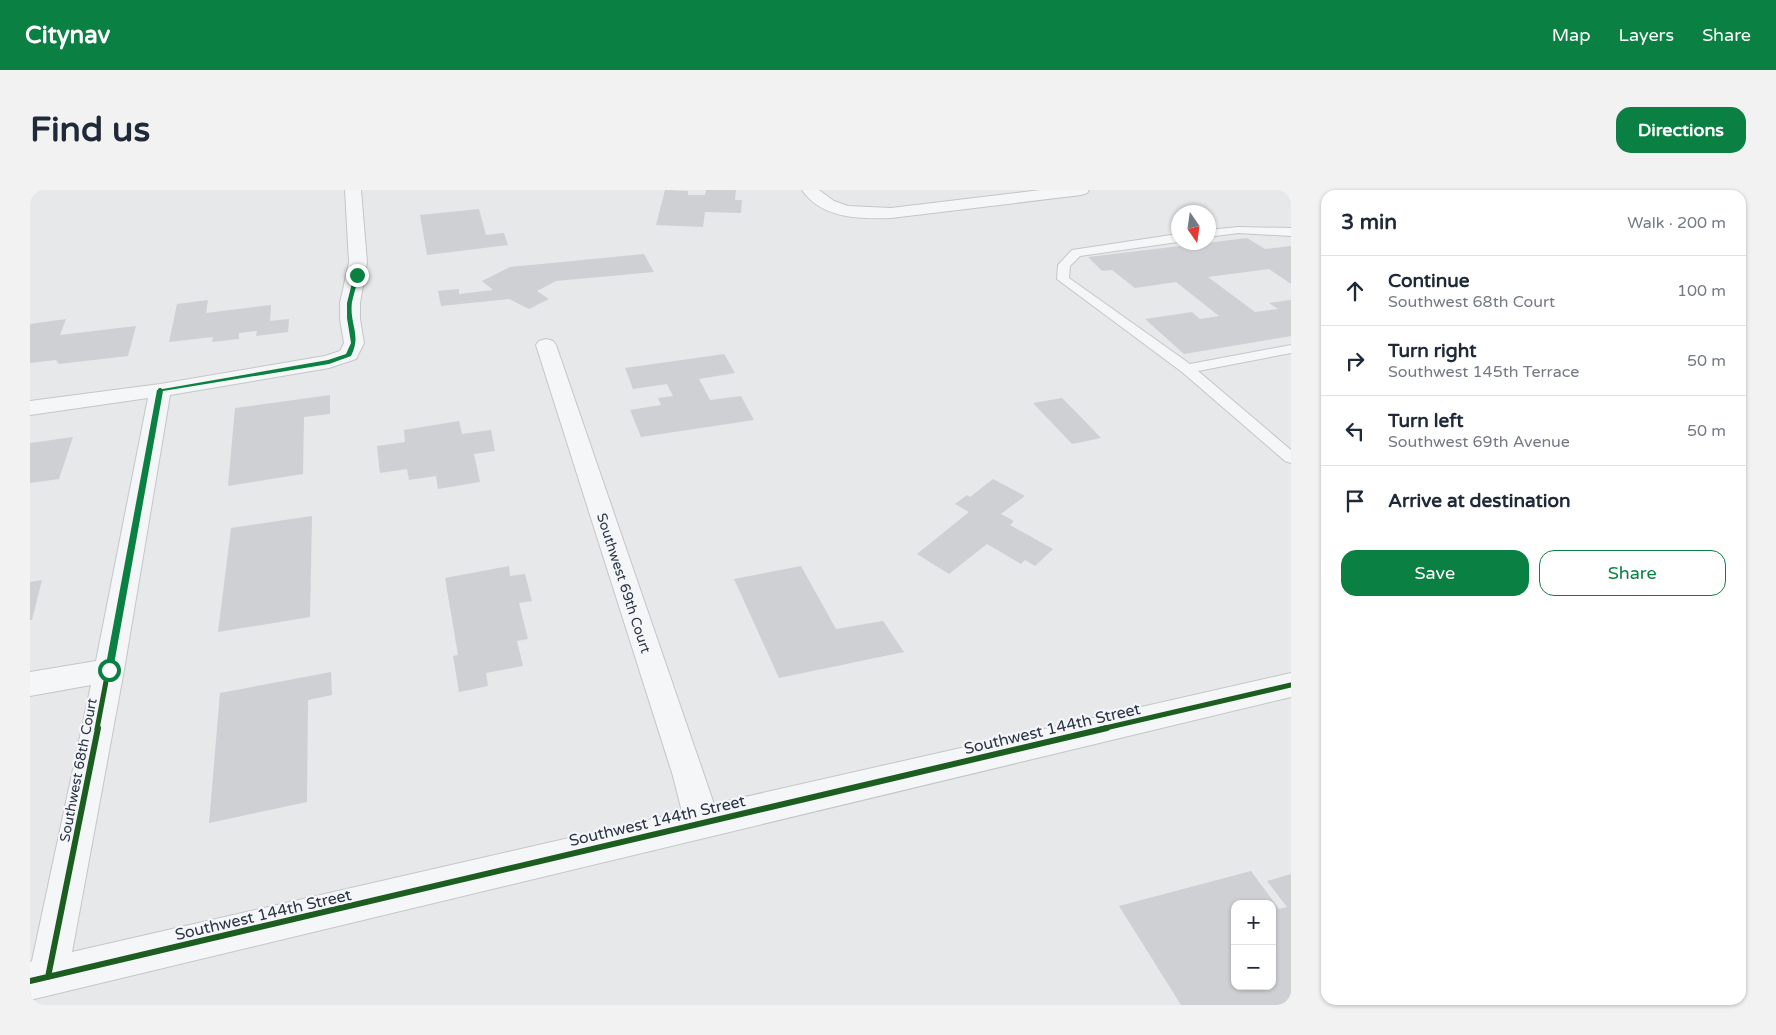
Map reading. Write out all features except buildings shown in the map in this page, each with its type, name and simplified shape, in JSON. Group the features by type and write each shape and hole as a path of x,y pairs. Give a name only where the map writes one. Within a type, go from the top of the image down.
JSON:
{"street":[{"path":"30,408 160,390 329,362 349,355 354,343 350,303 357,275 358,262 353,190"},
{"path":"810,190 820,200 840,210 858,213 891,213 1082,190"},
{"name":"Southwest 69th Court","path":"546,345 689,776 702,822"},
{"name":"Southwest 68th Court","path":"39,979 109,670 160,390"},
{"path":"30,684 109,670"},
{"name":"Southwest 144th Street","path":"39,979 1291,685"}],"lane":[{"path":"1216,233 1238,230 1291,232"},
{"path":"1171,239 1076,253 1064,265 1063,279 1187,369 1291,458"},
{"path":"1187,369 1291,350"}],"cycle path":[{"path":"48,977 109,670 160,390"},
{"path":"30,981 1291,685"}],"route":[{"path":"109,670 160,390 329,362 349,355 353,350 354,343 350,303 357,275"}]}
